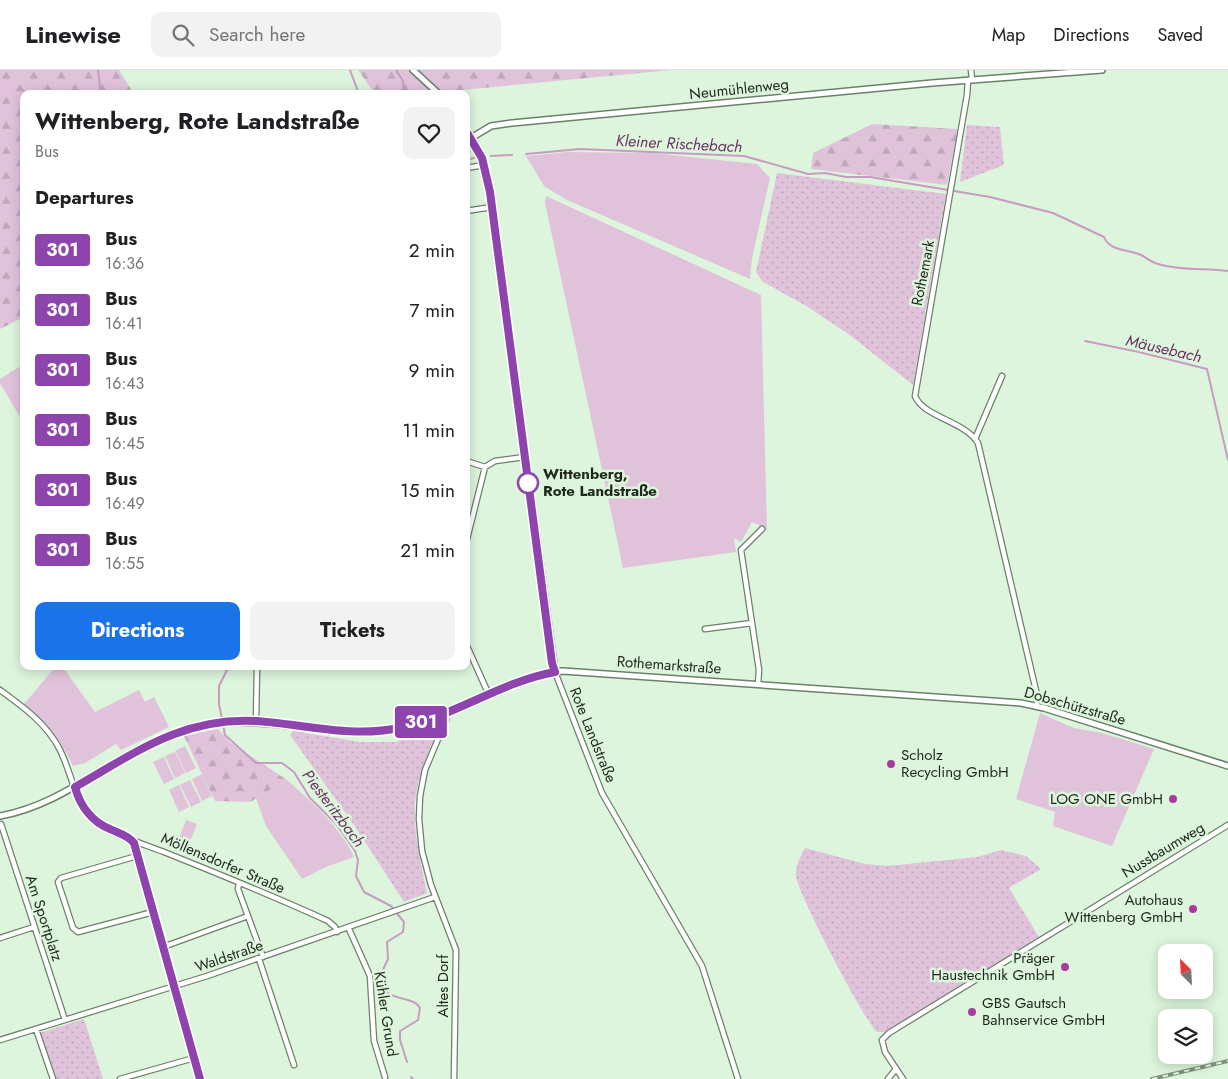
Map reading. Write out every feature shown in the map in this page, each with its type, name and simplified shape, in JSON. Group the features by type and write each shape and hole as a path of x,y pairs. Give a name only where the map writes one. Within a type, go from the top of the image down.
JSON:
{"street":[{"path":"413,70 434,90"},
{"name":"Rothemark","path":"971,70 914,396 923,406 962,428 975,439"},
{"name":"Neumühlenweg","path":"471,138 484,129 499,125 970,80 1102,70"},
{"name":"Rote Landstraße","path":"471,138 484,165 492,207 552,663 602,793 699,958 710,986 738,1079"},
{"path":"470,167 484,165"},
{"path":"470,210 492,207"},
{"path":"1002,376 975,439 1037,695 1037,706"},
{"path":"470,462 485,467 496,461 525,457"},
{"path":"470,527 485,467"},
{"path":"758,684 758,670 741,550 762,529"},
{"path":"705,629 752,623"},
{"path":"470,653 489,695"},
{"path":"256,721 257,670"},
{"name":"Rothemarkstraße","path":"75,787 153,741 189,728 217,722 256,721 349,731 388,730 426,721 528,679 555,672 586,671 851,691"},
{"name":"Möllensdorfer Straße","path":"0,690 32,714 48,730 60,750 79,800 94,821 132,840 328,921 335,927 337,932"},
{"name":"Dobschützstraße","path":"851,691 1002,701 1037,706 1228,766"},
{"path":"435,897 422,851 419,806 427,764 446,720"},
{"path":"0,816 38,806 75,787"},
{"name":"Am Sportplatz","path":"1,824 65,1020"},
{"name":"Nussbaumweg","path":"896,1069 882,1047 882,1040 909,1020 1228,824"},
{"path":"132,840 200,1079"},
{"path":"137,856 61,878 58,882 73,928 78,932 153,912"},
{"path":"239,883 238,888 294,1065"},
{"name":"Waldstraße","path":"0,1040 174,987 435,897"},
{"name":"Altes Dorf","path":"435,897 456,950 454,1079"},
{"path":"163,947 248,916"},
{"path":"0,938 34,927"},
{"name":"Kühler Grund","path":"349,928 370,976 374,1041 385,1077"},
{"path":"36,1029 53,1079"},
{"path":"120,1079 194,1058"},
{"path":"888,1079 896,1069 904,1079"}],"green space":[{"path":"0,70 119,70 132,90 20,90 20,319 0,329"},
{"path":"358,70 672,70 462,90 372,90"},
{"path":"872,124 958,129 947,185 811,169 813,153"},
{"path":"967,125 1000,127 1004,165 960,182"},
{"path":"566,152 653,153 757,164 770,178 752,258 750,279 567,200 544,186 526,156"},
{"path":"777,173 946,194 913,385 851,336 808,307 763,282 756,272"},
{"path":"546,196 761,295 767,530 760,529 759,525 752,522 741,542 734,538 736,552 623,568 545,203"},
{"path":"20,366 20,417 0,383 0,379"},
{"path":"53,670 65,670 95,712 139,690 145,702 154,697 169,727 121,750 116,744 85,763 73,766 53,732 40,717 24,704"},
{"path":"1040,713 1074,728 1102,733 1154,749 1112,846 1053,826 1055,812 1016,799"},
{"path":"433,726 438,729 421,774 415,802 416,836 427,893 404,902 354,825 290,735 294,731 360,742 397,742"},
{"path":"218,729 231,743 287,780 250,802 215,801 184,736"},
{"path":"185,746 196,768 186,773 175,751"},
{"path":"175,752 185,773 175,778 165,756"},
{"path":"164,757 174,779 164,784 153,762"},
{"path":"202,774 212,796 202,801 192,779"},
{"path":"190,780 201,802 191,807 180,785"},
{"path":"287,780 334,826 349,846 354,857 326,867 302,879 266,826 256,798"},
{"path":"179,785 189,807 179,812 169,790"},
{"path":"186,820 197,824 188,847 177,843"},
{"path":"805,848 865,864 887,866 977,857 1001,850 1026,856 1041,869 1009,888 1039,937 974,977 969,978 885,1032 877,1032 846,982 819,930 800,887 796,876 796,869"},
{"path":"84,1019 103,1079 57,1079 40,1033"}],"waterway":[{"name":"Piesteritzbach","path":"98,70 100,90"},
{"name":"Kleiner Rischebach","path":"350,70 358,90"},
{"path":"396,70 403,81 404,90"},
{"name":"Kleiner Rischebach","path":"526,154 580,149 744,156 808,174 825,173 846,177 870,177 948,190"},
{"name":"Kleiner Rischebach","path":"491,156 512,155"},
{"name":"Kleiner Rischebach","path":"470,159 474,158"},
{"name":"Kleiner Rischebach","path":"954,191 990,197 1053,213 1104,237 1115,248 1136,253 1158,264 1175,268 1228,271"},
{"name":"Mäusebach","path":"1085,341 1207,369 1228,460"},
{"name":"Piesteritzbach","path":"227,670 219,686 219,704 225,735 256,763 282,763 294,772 310,798 336,824 355,851 358,860 356,876 364,892 391,906 404,922 403,932 387,942 388,959 379,978 386,992 411,1001 420,1008 418,1020 400,1031 400,1040 407,1062"}],"railway":[{"path":"1152,1079 1228,1061"}],"bus line":[{"name":"301","path":"200,1079 134,843 130,838 94,821 79,800 75,787 153,741 189,728 217,722 250,721 331,730 388,730 426,721 528,679 555,672 552,663 490,192 482,158 470,136"}],"place":[{"name":"Wittenberg, Rote Landstraße","path":"528,483"},
{"name":"Scholz Recycling GmbH","path":"891,764"},
{"name":"LOG ONE GmbH","path":"1173,799"},
{"name":"Autohaus Wittenberg GmbH","path":"1193,909"},
{"name":"Präger Haustechnik GmbH","path":"1065,967"},
{"name":"GBS Gautsch Bahnservice GmbH","path":"972,1012"}]}
